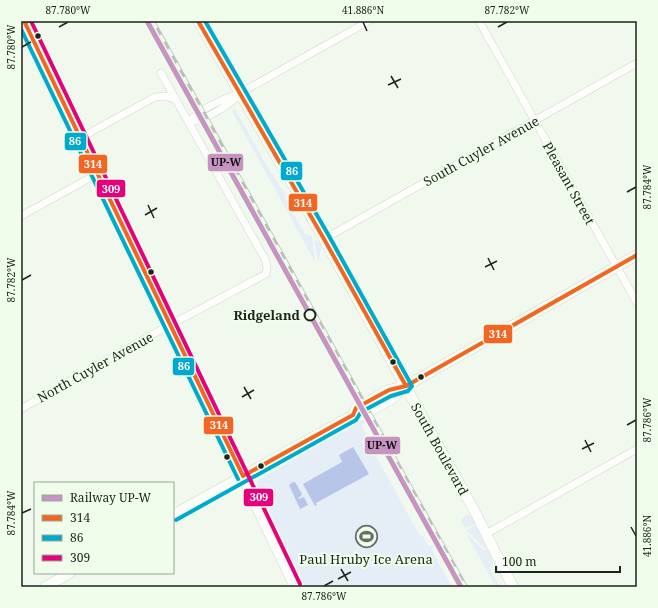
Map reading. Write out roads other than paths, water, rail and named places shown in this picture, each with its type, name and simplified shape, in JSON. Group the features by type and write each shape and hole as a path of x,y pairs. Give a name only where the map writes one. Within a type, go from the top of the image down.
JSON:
{"street":[{"name":"South Boulevard","path":"198,21 324,239 406,386 513,587"},
{"path":"161,73 189,122 194,116 229,97 240,93 369,21"},
{"name":"Pleasant Street","path":"479,21 637,302"},
{"path":"25,22 295,587"},
{"name":"South Cuyler Avenue","path":"324,239 637,63"},
{"path":"80,138 155,97 167,96 176,100"},
{"name":"North Cuyler Avenue","path":"21,409 170,325 266,274 266,261 189,122"},
{"path":"21,216 97,174"},
{"path":"174,514 353,415 356,408 389,390 406,386 637,255"},
{"path":"486,534 637,449"},
{"path":"45,587 68,574"}],"water":[{"path":"353,447 369,474 316,503 317,505 315,506 303,484 342,462 339,455"},
{"path":"295,482 302,494 298,498 304,497 308,505 300,509 289,485"}],"railway":[{"path":"153,21 466,587"}],"rail line":[{"name":"UP-W","path":"147,21 461,587"}],"place":[{"name":"Ridgeland","path":"310,315"},
{"name":"Paul Hruby Ice Arena","path":"366,537"}]}
